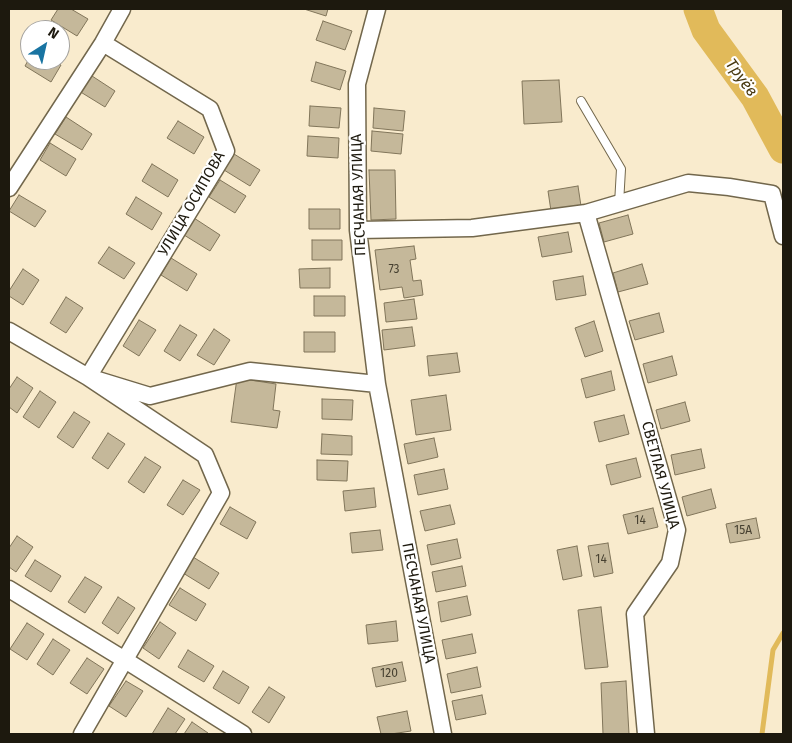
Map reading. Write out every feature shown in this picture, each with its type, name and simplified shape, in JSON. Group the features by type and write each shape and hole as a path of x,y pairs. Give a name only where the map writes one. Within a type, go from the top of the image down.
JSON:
{"street":[{"path":"9,188 103,43 122,9"},
{"name":"ПЕСЧАНАЯ УЛИЦА","path":"377,9 357,84 358,230 377,384 443,734"},
{"name":"УЛИЦА ОСИПОВА","path":"88,377 226,151 210,109 103,43"},
{"path":"358,230 472,228 586,213 688,184 772,194 783,236"},
{"name":"СВЕТЛАЯ УЛИЦА","path":"586,213 677,530 670,563 635,614 646,734"},
{"path":"9,331 88,377 205,454 221,493 82,734"},
{"path":"88,377 150,396 250,371 377,384"},
{"path":"9,589 242,734"}],"lane":[{"path":"581,101 621,169 619,204"}],"building":[{"path":"58,9 71,9 88,19 77,36 70,32 70,20 51,20"},
{"path":"304,9 328,9 326,16"},
{"path":"323,21 352,31 345,50 316,40"},
{"path":"316,62 346,71 340,90 311,81"},
{"path":"32,70 58,70 51,82"},
{"path":"89,74 115,91 105,107 79,91"},
{"path":"559,80 562,122 524,124 522,81"},
{"path":"310,106 341,108 339,128 309,126"},
{"path":"374,108 405,111 403,131 373,128"},
{"path":"66,117 92,134 82,150 55,134"},
{"path":"178,121 204,137 194,154 167,138"},
{"path":"372,131 403,134 401,154 371,151"},
{"path":"308,136 339,138 338,158 307,156"},
{"path":"50,143 76,159 66,176 40,160"},
{"path":"234,154 260,170 250,186 224,170"},
{"path":"152,164 178,180 168,197 142,181"},
{"path":"369,170 395,170 396,219 371,220"},
{"path":"220,180 246,196 235,213 209,197"},
{"path":"578,186 581,206 551,211 548,191"},
{"path":"19,195 46,211 35,227 9,211"},
{"path":"136,197 162,213 152,230 126,214"},
{"path":"309,209 340,209 340,229 309,229"},
{"path":"628,215 633,234 604,242 599,223"},
{"path":"194,218 220,235 210,251 184,235"},
{"path":"568,232 572,252 542,257 538,237"},
{"path":"312,240 342,240 342,260 312,260"},
{"path":"414,246 416,259 410,260 413,281 421,280 423,295 404,298 402,287 380,290 375,250"},
{"path":"109,247 135,263 124,279 98,263"},
{"path":"171,258 197,274 187,291 161,275"},
{"path":"642,264 648,284 618,292 613,273"},
{"path":"330,268 330,288 300,288 299,269"},
{"path":"23,269 39,280 23,305 9,296 9,291"},
{"path":"583,276 586,295 556,300 553,281"},
{"path":"314,296 345,296 345,316 314,316"},
{"path":"66,297 83,308 66,333 50,323"},
{"path":"414,299 417,319 386,322 384,303"},
{"path":"659,313 664,332 635,340 629,321"},
{"path":"139,320 156,330 139,356 123,346"},
{"path":"594,321 603,351 585,357 575,328"},
{"path":"180,325 197,335 180,361 164,351"},
{"path":"412,327 415,346 384,350 382,330"},
{"path":"214,329 230,340 214,365 197,355"},
{"path":"304,332 335,332 335,352 304,352"},
{"path":"457,353 460,372 429,376 427,356"},
{"path":"672,356 677,375 648,383 643,364"},
{"path":"611,371 615,390 586,398 581,379"},
{"path":"17,377 33,388 17,413 9,407 9,389"},
{"path":"237,378 276,384 273,410 280,411 277,428 231,422"},
{"path":"40,391 56,402 39,428 23,417"},
{"path":"446,395 451,430 416,435 411,400"},
{"path":"322,399 353,400 352,420 322,419"},
{"path":"685,402 690,421 661,429 656,410"},
{"path":"74,412 90,422 73,448 57,437"},
{"path":"624,415 629,434 599,442 594,422"},
{"path":"108,433 125,444 108,469 92,458"},
{"path":"322,434 352,436 352,455 321,454"},
{"path":"434,438 438,457 408,464 404,444"},
{"path":"701,449 705,468 675,475 671,455"},
{"path":"145,457 161,467 144,493 128,482"},
{"path":"636,458 641,477 611,485 606,465"},
{"path":"317,460 348,461 347,481 317,480"},
{"path":"444,469 448,489 418,495 414,475"},
{"path":"183,480 200,490 183,515 167,505"},
{"path":"374,488 376,507 345,511 343,491"},
{"path":"711,489 716,508 687,516 682,497"},
{"path":"450,505 455,524 425,531 420,511"},
{"path":"230,507 256,522 247,539 220,524"},
{"path":"653,508 658,527 628,534 623,515"},
{"path":"756,518 760,538 730,543 726,524"},
{"path":"380,530 383,550 352,553 350,533"},
{"path":"17,536 33,547 16,572 9,567 9,548"},
{"path":"457,539 461,558 431,565 427,545"},
{"path":"608,543 613,573 594,577 588,546"},
{"path":"577,546 582,576 563,580 557,550"},
{"path":"193,557 219,573 209,589 183,573"},
{"path":"35,560 61,576 51,592 25,576"},
{"path":"462,566 466,586 436,592 432,572"},
{"path":"85,577 102,587 85,613 68,602"},
{"path":"180,588 206,604 196,621 169,605"},
{"path":"467,596 471,615 441,622 438,602"},
{"path":"118,597 135,608 118,634 102,623"},
{"path":"601,607 608,667 585,669 578,610"},
{"path":"396,621 398,641 368,644 366,625"},
{"path":"160,622 176,633 159,659 143,648"},
{"path":"27,623 44,634 27,660 10,649"},
{"path":"472,634 476,653 446,659 442,640"},
{"path":"53,639 70,650 53,675 37,664"},
{"path":"188,650 214,666 204,682 178,667"},
{"path":"87,658 104,669 87,694 70,683"},
{"path":"402,662 406,681 376,687 372,668"},
{"path":"477,667 481,687 451,693 447,674"},
{"path":"223,671 249,687 239,704 213,688"},
{"path":"126,681 143,691 126,717 109,706"},
{"path":"626,681 629,734 603,734 601,683"},
{"path":"269,687 285,697 269,723 252,712"},
{"path":"482,695 486,714 456,720 452,701"},
{"path":"168,708 185,719 175,734 152,734"},
{"path":"407,711 411,731 381,734 377,717"},
{"path":"192,722 208,733 208,734 184,734"}],"waterway":[{"name":"Труёв","path":"698,9 706,30 755,97 783,149"},
{"path":"762,734 773,650 783,633"}]}
